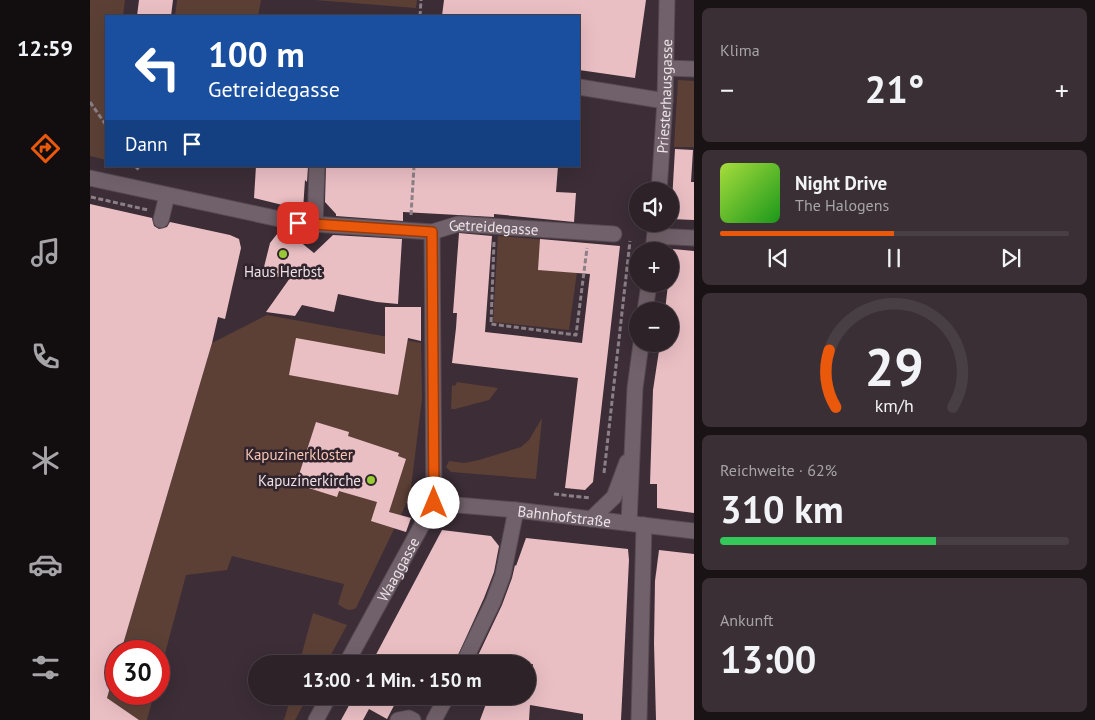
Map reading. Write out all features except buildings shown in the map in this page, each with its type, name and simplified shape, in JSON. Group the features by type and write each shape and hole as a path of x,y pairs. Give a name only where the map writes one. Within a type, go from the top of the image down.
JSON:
{"street":[{"name":"Priesterhausgasse","path":"660,182 665,102 667,0"},
{"path":"666,68 694,69"},
{"path":"580,87 665,102"},
{"path":"315,224 317,167"},
{"name":"Getreidegasse","path":"90,178 298,223 432,232 458,224 614,234"},
{"path":"162,217 167,195"},
{"name":"Waaggasse","path":"351,655 434,503 432,232"},
{"path":"655,237 694,238"},
{"path":"639,720 637,524 632,446 635,388 640,352"},
{"path":"591,519 614,497 632,446"},
{"name":"Bahnhofstraße","path":"434,503 516,510 694,531"},
{"path":"467,655 493,602 503,576 516,510"},
{"path":"316,720 324,705"},
{"path":"434,720 442,705"},
{"path":"398,720 409,718 413,720"}],"path":[{"path":"420,15 421,0"},
{"path":"90,102 105,124"},
{"path":"410,230 414,167"},
{"path":"90,197 162,217"},
{"path":"495,227 490,324 576,335 589,233"},
{"path":"604,473 630,235 614,234"},
{"path":"554,494 594,498"}],"green space":[{"path":"90,0 125,0 123,15 105,15 105,160 90,156"},
{"path":"177,0 261,0 258,15 175,15"},
{"path":"315,0 417,0 416,8"},
{"path":"678,80 694,81 694,147 674,147"},
{"path":"498,236 581,243 569,330 493,322"},
{"name":"Kapuzinerkloster","path":"267,315 421,343 422,399 410,496 356,608 351,610 338,604 344,584 232,556 227,570 186,575 169,640 124,640 212,343"},
{"path":"457,382 498,388 489,400 451,409 452,385 455,386"},
{"path":"542,418 536,479 451,472 446,467 449,461 464,463 521,447 529,440"},
{"path":"313,613 347,625 331,655 301,655"},
{"path":"117,705 151,705 147,720 139,720"},
{"path":"288,705 303,705 295,720 284,720"}],"place":[{"name":"Haus Herbst","path":"283,254"},
{"name":"Kapuzinerkirche","path":"371,480"}],"route":[{"path":"298,223 432,232 434,503"}]}
